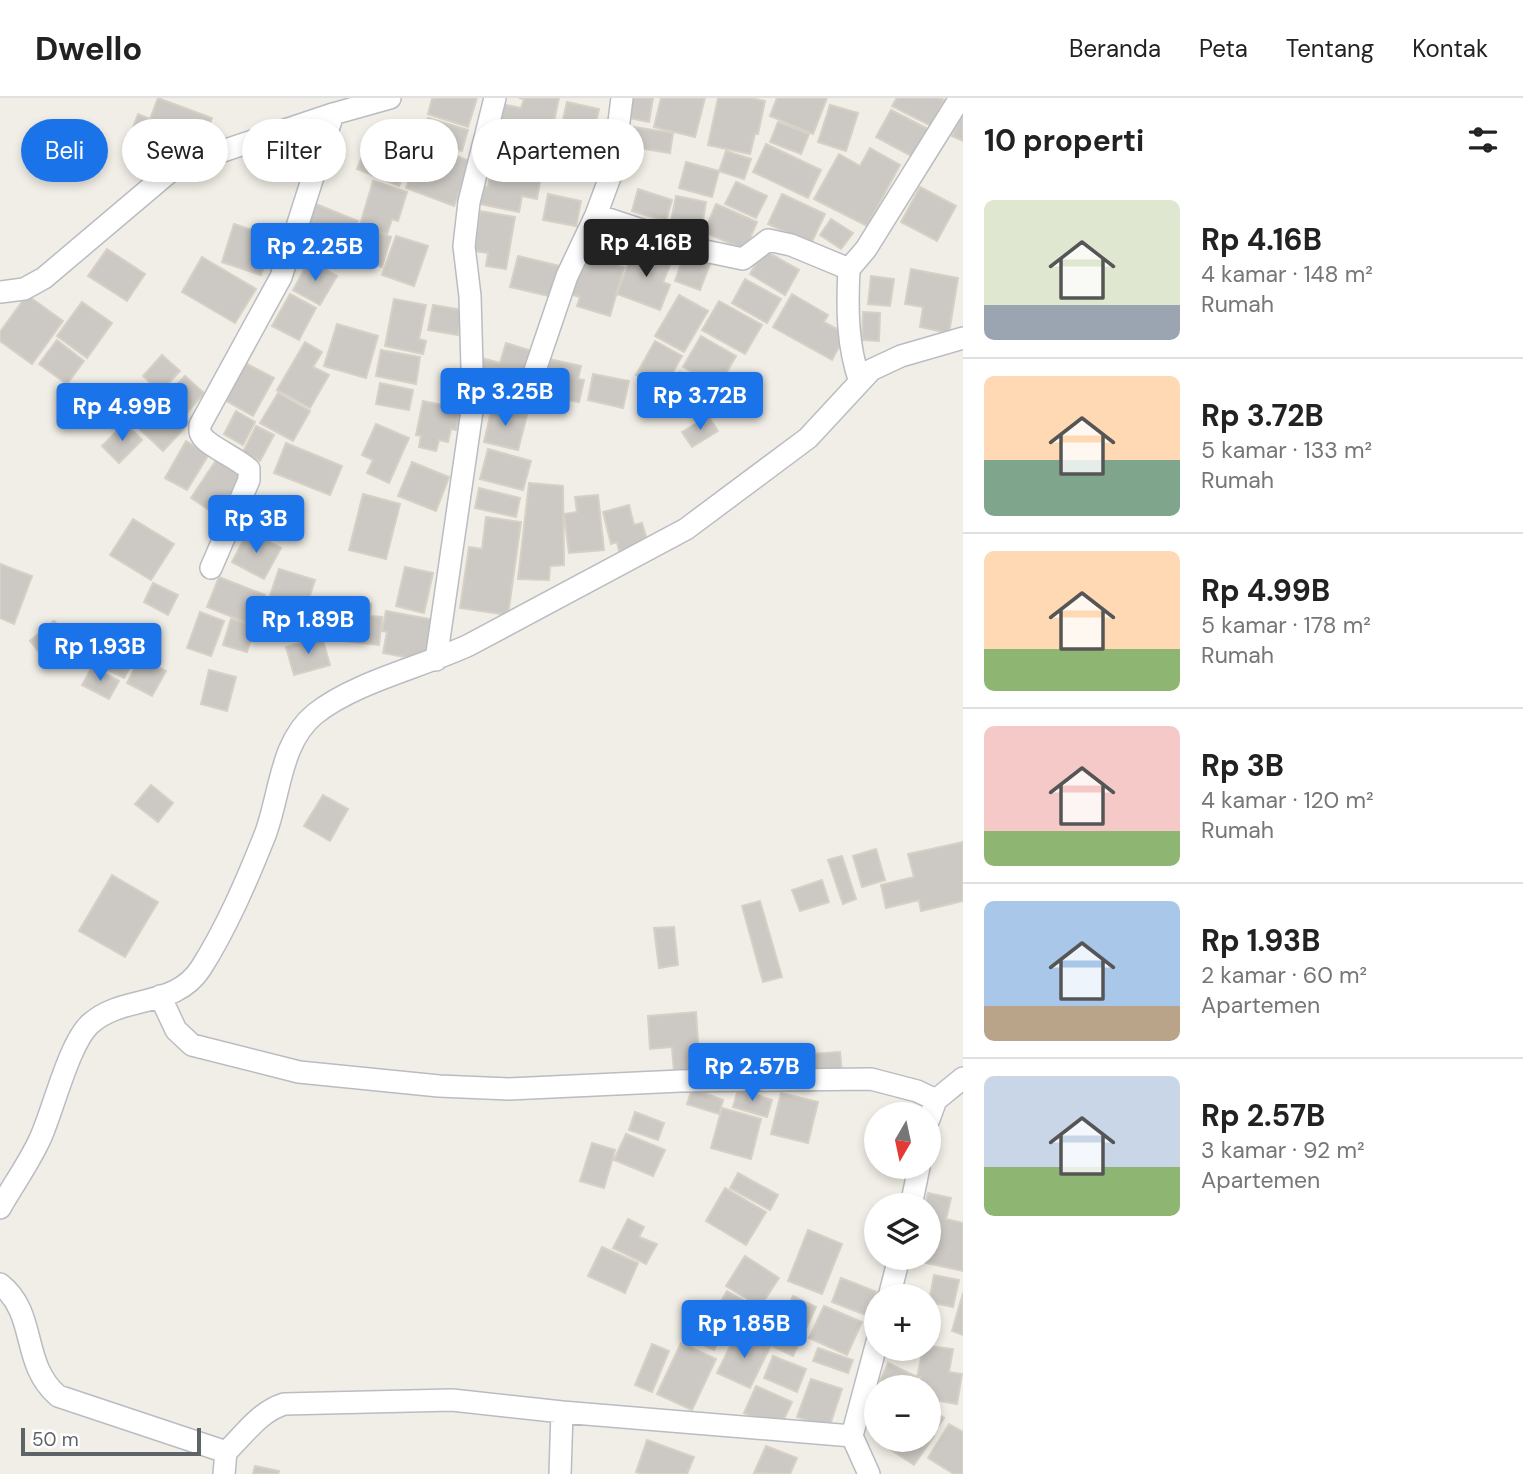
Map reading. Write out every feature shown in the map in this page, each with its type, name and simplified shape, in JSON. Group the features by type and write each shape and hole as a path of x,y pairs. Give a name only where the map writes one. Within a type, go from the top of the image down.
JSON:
{"street":[{"path":"0,292 24,289 44,278 167,174 184,164 333,114 390,98"},
{"path":"436,660 473,404 470,296 464,246 469,202 495,98"},
{"path":"528,391 567,276 596,215 613,169 622,98"},
{"path":"860,382 851,358 847,315 849,269 866,249 960,98"},
{"path":"211,568 249,480 249,469 239,459 203,439 200,425 281,277 333,114"},
{"path":"596,215 705,251 743,259 768,240 790,245 849,269"},
{"path":"0,1208 39,1140 76,1044 88,1026 98,1017 115,1009 174,993 188,984 200,970 225,925 266,833 291,748 303,727 325,707 383,678 436,660 481,639 686,529 808,438 871,370 901,356 963,338"},
{"path":"160,996 176,1030 192,1045 299,1072 413,1084 509,1089 680,1081 871,1079 917,1091 926,1102"},
{"path":"940,1102 963,1078"},
{"path":"0,1284 22,1311 38,1373 47,1387 58,1396 226,1452"},
{"path":"869,1474 852,1436 872,1361"},
{"path":"224,1474 226,1452 259,1417 284,1404 452,1400 852,1436"},
{"path":"560,1474 562,1412"}],"building":[{"path":"158,98 212,118 212,119 150,119"},
{"path":"477,98 468,127 458,124 458,119 443,119 428,114 432,99"},
{"path":"519,98 559,98 554,119 494,119 497,103 521,108 524,99"},
{"path":"633,98 653,98 649,122 629,118"},
{"path":"661,98 705,98 695,137 654,127"},
{"path":"718,98 765,101 758,134 755,134 750,154 708,145"},
{"path":"777,98 827,98 813,134 770,116"},
{"path":"897,98 944,100 931,126 892,106"},
{"path":"567,102 599,109 597,119 563,119"},
{"path":"830,105 858,113 846,151 818,142"},
{"path":"891,110 928,129 913,157 876,137"},
{"path":"963,112 963,141 952,136"},
{"path":"138,114 150,119 136,119"},
{"path":"778,122 809,134 801,154 770,142"},
{"path":"458,127 468,130 462,151 458,150"},
{"path":"644,129 673,133 670,153 644,149"},
{"path":"766,144 821,170 808,198 753,172"},
{"path":"870,148 900,165 867,226 814,199 839,154 860,166"},
{"path":"726,151 751,159 744,179 719,171"},
{"path":"458,156 470,161 454,206 406,188 408,182 458,182"},
{"path":"686,162 719,171 712,197 679,188"},
{"path":"373,182 407,192 398,221 392,219 387,234 360,225"},
{"path":"489,182 540,182 537,199 522,196 519,212 475,203 478,185 488,187"},
{"path":"736,182 767,196 756,218 725,204"},
{"path":"920,187 956,206 937,241 901,222"},
{"path":"638,189 672,200 666,221 632,211"},
{"path":"548,194 581,201 576,226 543,220"},
{"path":"782,194 825,214 811,244 768,224"},
{"path":"676,196 706,202 701,232 670,226"},
{"path":"316,204 358,221 342,261 325,254 329,245 304,234"},
{"path":"716,204 757,222 745,250 704,232"},
{"path":"480,211 515,217 506,269 486,266 488,253 474,251"},
{"path":"831,219 853,233 841,249 820,235"},
{"path":"234,224 273,237 261,275 222,262"},
{"path":"367,229 391,237 382,267 358,260"},
{"path":"396,236 428,246 414,286 382,275"},
{"path":"635,247 672,260 663,282 670,285 660,310 617,294"},
{"path":"107,249 145,274 127,301 88,276"},
{"path":"764,250 799,270 785,295 750,274"},
{"path":"685,252 711,261 700,290 675,281"},
{"path":"582,255 624,268 610,316 577,306 580,297 570,294"},
{"path":"518,256 560,266 553,297 510,287"},
{"path":"202,257 256,289 235,323 182,292"},
{"path":"309,261 337,276 320,305 293,290"},
{"path":"911,269 958,278 949,333 920,327 923,307 905,304"},
{"path":"871,276 894,279 890,306 868,304"},
{"path":"745,279 781,299 767,323 732,303"},
{"path":"290,294 316,308 299,340 272,326"},
{"path":"792,294 828,315 824,322 846,334 832,360 773,327"},
{"path":"27,295 63,321 32,364 0,341 0,332"},
{"path":"679,295 708,311 684,352 655,336"},
{"path":"394,299 426,305 419,339 426,341 423,354 385,346"},
{"path":"719,301 762,325 745,354 702,330"},
{"path":"82,302 112,323 87,358 57,336"},
{"path":"433,305 463,310 458,335 428,330"},
{"path":"863,312 880,313 879,341 862,340"},
{"path":"337,324 378,336 366,378 324,366"},
{"path":"701,336 736,356 718,387 683,367"},
{"path":"57,340 84,361 67,384 39,364"},
{"path":"655,341 682,356 663,390 636,375"},
{"path":"305,342 322,352 313,367 329,375 310,408 277,390"},
{"path":"506,343 532,351 522,386 478,374 482,358 500,363"},
{"path":"381,350 420,357 416,384 376,376"},
{"path":"162,355 180,371 160,392 143,376"},
{"path":"549,359 581,366 578,379 584,380 579,402 542,395"},
{"path":"243,362 274,378 253,416 223,399"},
{"path":"680,372 714,391 702,411 669,392"},
{"path":"593,374 629,381 623,408 588,400"},
{"path":"185,376 204,393 185,415 165,397"},
{"path":"380,383 413,390 409,410 376,404"},
{"path":"152,388 189,423 163,451 126,416"},
{"path":"278,393 310,411 293,441 260,423"},
{"path":"423,401 461,409 456,430 451,429 448,442 439,440 436,451 419,447 421,436 416,435"},
{"path":"492,407 527,415 518,450 484,442"},
{"path":"236,411 255,422 243,445 224,434"},
{"path":"708,416 718,431 692,447 682,432"},
{"path":"125,423 142,440 119,463 102,446"},
{"path":"376,424 409,438 389,483 367,473 373,460 362,455"},
{"path":"256,426 274,435 260,461 243,452"},
{"path":"186,441 209,454 187,490 165,478"},
{"path":"286,443 342,466 330,495 274,473"},
{"path":"488,449 531,461 523,490 480,479"},
{"path":"217,459 246,478 220,517 191,498"},
{"path":"412,462 449,477 436,511 398,496"},
{"path":"529,483 563,486 564,565 550,566 549,580 518,579"},
{"path":"479,488 520,498 516,517 475,508"},
{"path":"363,494 400,504 386,559 349,550"},
{"path":"598,495 604,550 569,553 564,514 577,512 575,497"},
{"path":"629,505 634,525 642,523 648,543 619,551 617,542 611,544 603,512"},
{"path":"261,506 283,517 288,507 303,514 289,540 253,522"},
{"path":"486,517 521,522 508,615 460,608 469,547 482,549"},
{"path":"133,519 174,544 151,580 110,555"},
{"path":"248,531 281,548 264,579 232,562"},
{"path":"0,564 32,576 14,624 0,618"},
{"path":"405,567 433,573 424,613 396,606"},
{"path":"279,569 315,580 300,627 263,616"},
{"path":"219,577 265,595 253,625 207,607"},
{"path":"153,583 178,595 168,615 144,602"},
{"path":"331,599 371,604 370,616 382,617 379,645 327,639"},
{"path":"386,611 435,620 427,661 383,653 387,632 382,631"},
{"path":"200,612 224,621 211,656 187,648"},
{"path":"231,619 255,626 247,652 223,645"},
{"path":"54,621 74,644 49,664 30,641"},
{"path":"106,632 140,649 124,678 91,661"},
{"path":"322,637 330,665 294,675 286,647"},
{"path":"140,658 166,671 152,696 127,683"},
{"path":"92,667 119,681 109,699 82,685"},
{"path":"209,670 236,677 227,711 201,704"},
{"path":"151,785 173,803 158,822 135,804"},
{"path":"323,795 348,809 330,841 304,826"},
{"path":"963,842 963,901 921,911 919,900 886,908 881,885 914,877 908,854"},
{"path":"876,849 885,880 862,887 853,856"},
{"path":"842,856 856,899 843,904 828,860"},
{"path":"112,875 158,902 125,957 79,931"},
{"path":"822,880 829,902 800,911 792,890"},
{"path":"760,901 782,977 763,982 742,906"},
{"path":"674,927 678,965 659,968 654,928"},
{"path":"696,1012 700,1072 674,1073 672,1047 650,1049 648,1016"},
{"path":"840,1052 842,1072 812,1073 811,1054"},
{"path":"692,1089 723,1100 719,1114 687,1104"},
{"path":"738,1089 772,1100 767,1117 733,1107"},
{"path":"781,1093 818,1102 808,1143 771,1134"},
{"path":"722,1108 761,1119 751,1159 711,1148"},
{"path":"635,1112 664,1123 658,1140 629,1130"},
{"path":"626,1134 665,1150 653,1176 614,1160"},
{"path":"592,1143 615,1150 604,1188 580,1181"},
{"path":"738,1173 778,1195 770,1210 730,1188"},
{"path":"725,1188 766,1212 746,1245 706,1221"},
{"path":"941,1196 951,1198 946,1219 963,1223 963,1271 941,1266"},
{"path":"628,1219 644,1227 639,1237 657,1244 646,1264 613,1248"},
{"path":"808,1230 842,1244 822,1294 788,1281"},
{"path":"602,1247 638,1263 625,1293 588,1276"},
{"path":"745,1256 779,1278 760,1307 726,1286"},
{"path":"934,1275 959,1280 953,1307 941,1304 941,1284 932,1284"},
{"path":"841,1278 864,1287 864,1314 832,1302"},
{"path":"727,1291 757,1308 747,1325 717,1308"},
{"path":"963,1293 963,1335 952,1331"},
{"path":"793,1296 816,1307 793,1356 751,1336 766,1304 785,1313"},
{"path":"824,1306 862,1322 847,1355 809,1338"},
{"path":"711,1319 726,1327 714,1350 699,1343"},
{"path":"737,1332 770,1347 750,1388 717,1373"},
{"path":"681,1343 716,1359 692,1410 657,1394"},
{"path":"652,1344 669,1351 652,1392 635,1385"},
{"path":"818,1348 853,1360 848,1373 813,1361"},
{"path":"941,1348 953,1349 949,1372 962,1374 957,1404 941,1401 941,1375 917,1375 920,1361 941,1361"},
{"path":"773,1356 806,1369 797,1392 764,1378"},
{"path":"888,1363 913,1375 883,1375"},
{"path":"811,1379 842,1389 829,1428 797,1417"},
{"path":"756,1386 792,1402 779,1430 744,1413"},
{"path":"949,1424 963,1432 963,1474 954,1474 928,1458 932,1452 941,1452 941,1437"},
{"path":"647,1440 694,1457 687,1474 636,1472"},
{"path":"766,1446 797,1458 790,1474 754,1473"},
{"path":"894,1452 923,1452 914,1465"},
{"path":"255,1466 279,1471 278,1474 253,1474"}]}
